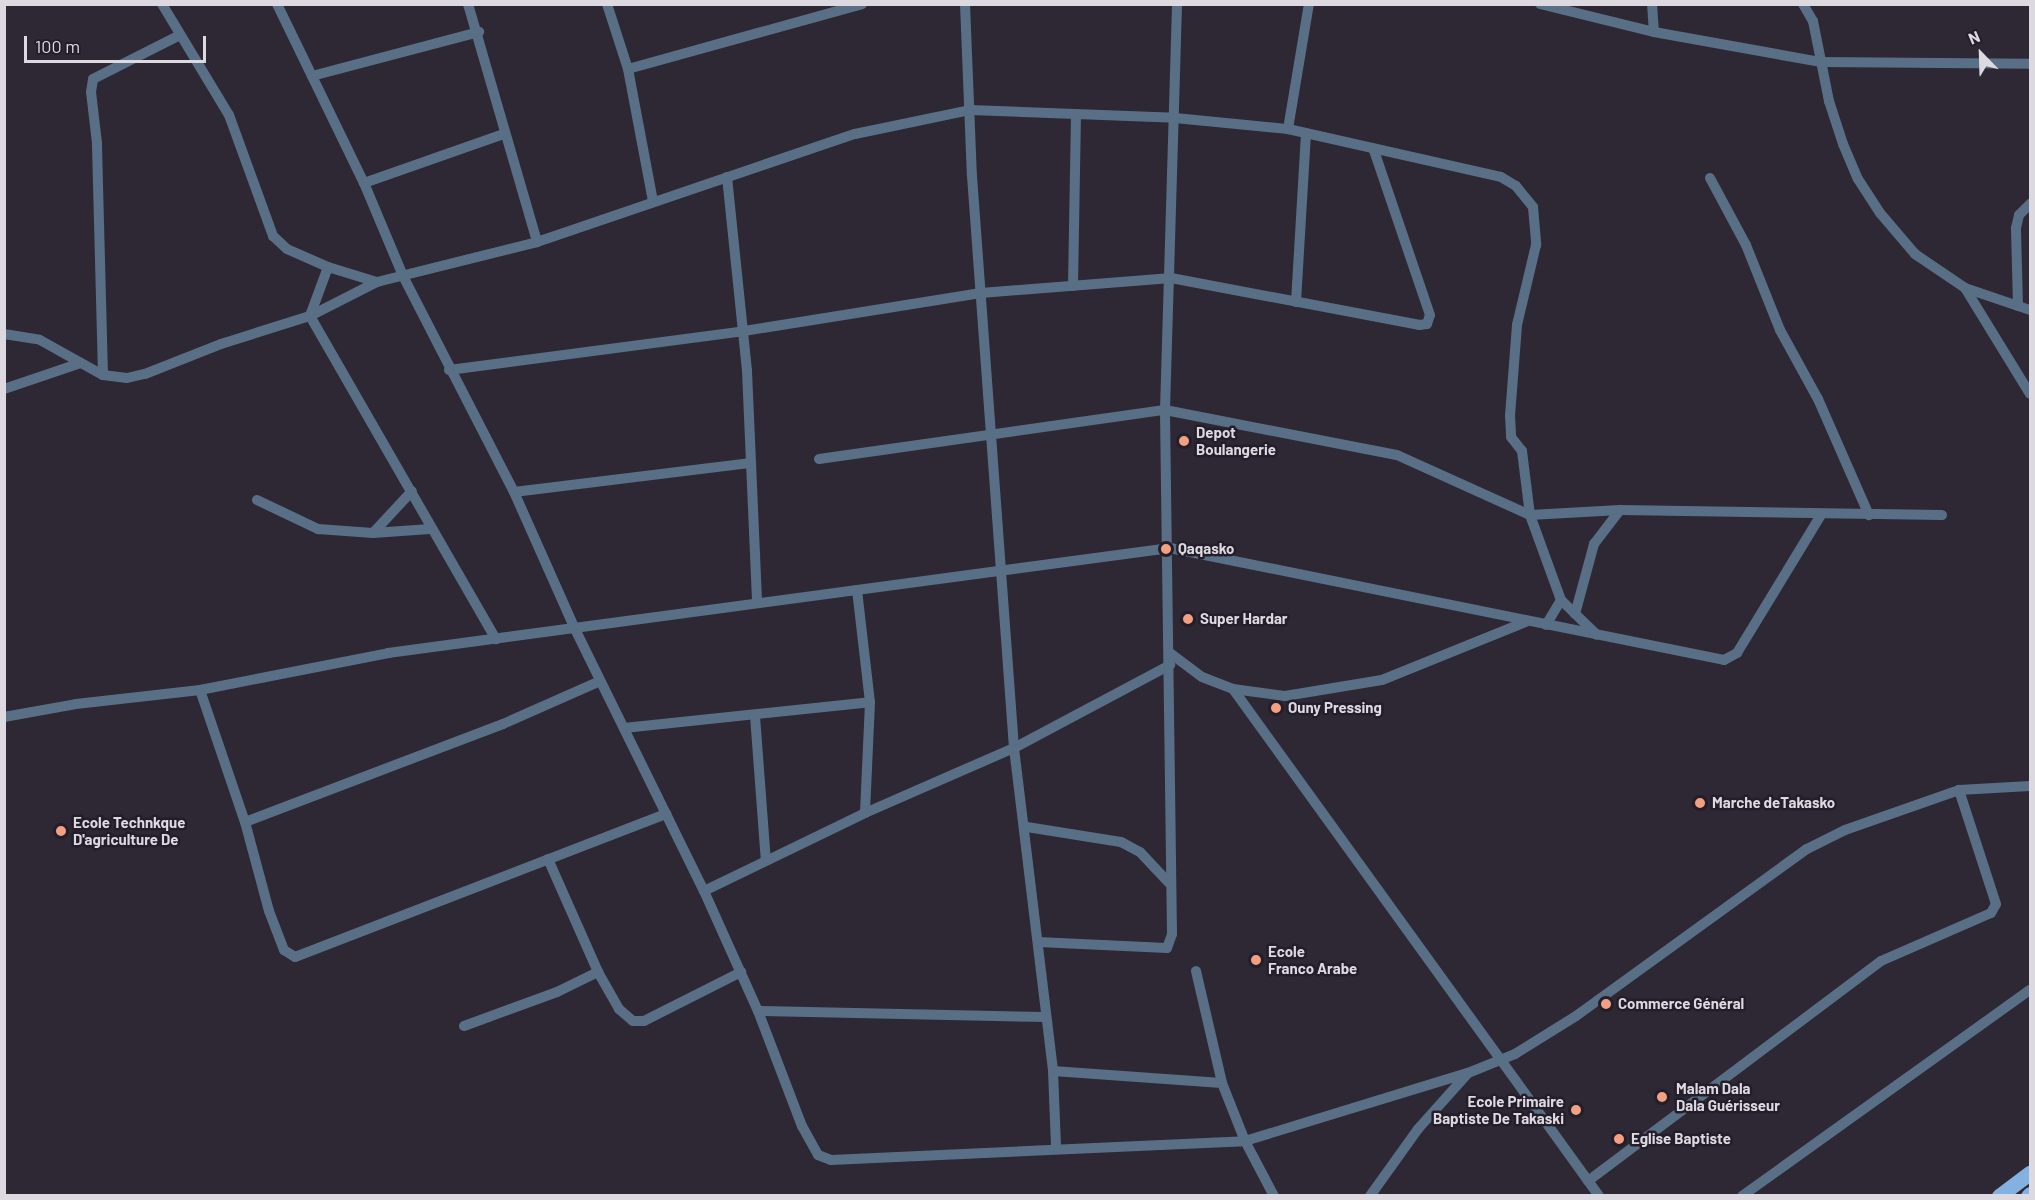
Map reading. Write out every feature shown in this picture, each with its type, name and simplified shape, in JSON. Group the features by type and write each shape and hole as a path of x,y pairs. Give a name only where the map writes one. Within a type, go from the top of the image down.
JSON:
{"main road":[{"path":"1999,1196 2031,1173"}],"street":[{"path":"162,4 229,115 273,236 287,249 328,267 377,282"},
{"path":"277,4 364,183 403,276 449,370 514,492 574,627 704,891 758,1011 802,1126 818,1155 831,1160 1056,1147 1245,1142 1468,1073 1501,1060 1576,1017 1807,849 1845,830 1959,790 2031,786"},
{"path":"468,4 479,32 504,134 537,242"},
{"path":"607,4 628,69 653,201"},
{"path":"628,69 862,4"},
{"path":"965,4 981,293 1004,570 1014,748 1027,827 1053,1071 1056,1147"},
{"path":"1038,942 1167,948 1172,934 1169,883 1170,548 1165,410 1172,278 1177,4"},
{"path":"1288,129 1309,4"},
{"path":"1540,4 1654,32 1821,62 2031,64"},
{"path":"1652,4 1654,32"},
{"path":"1803,4 1813,21 1829,101 1858,179 1880,213 1915,254 1965,288 2031,309"},
{"path":"312,76 479,32"},
{"path":"103,375 97,143 91,92 93,79 180,35"},
{"path":"5,334 40,340 103,375 127,378 145,374 220,344 310,315 377,282 537,242 855,134 970,110 1175,118 1288,129 1501,177 1516,186 1533,207 1536,245 1517,325 1510,415 1511,437 1522,451 1530,515 1561,600 1597,635"},
{"path":"1073,286 1076,115"},
{"path":"1296,302 1306,133"},
{"path":"364,183 504,134"},
{"path":"449,370 744,331 981,293 1172,278 1427,324 1430,315 1373,148"},
{"path":"727,177 744,331 757,603"},
{"path":"1710,178 1746,245 1780,330 1818,399 1869,515"},
{"path":"2018,306 2016,228 2019,215 2031,204"},
{"path":"310,315 328,267"},
{"path":"1965,288 2031,394"},
{"path":"310,315 412,490 430,529 496,639"},
{"path":"4,389 81,363"},
{"path":"819,459 1165,410 1397,455 1530,515 1620,510 1821,515 1942,515"},
{"path":"514,492 751,463"},
{"path":"373,533 412,490"},
{"path":"257,500 318,529 373,533 430,529"},
{"path":"1575,614 1594,544 1620,510"},
{"path":"4,717 76,704 200,690 388,653 1170,548 1546,625 1731,659 1821,515"},
{"path":"857,590 870,702 865,813"},
{"path":"1546,625 1561,600"},
{"path":"1170,653 1202,677 1233,688 1285,696 1382,680 1528,621"},
{"path":"704,891 865,813 1014,748 1170,665"},
{"path":"245,822 503,724 600,681"},
{"path":"1233,688 1599,1196"},
{"path":"200,690 245,822 269,911 284,950 295,957 666,814"},
{"path":"624,728 870,702"},
{"path":"754,716 766,861"},
{"path":"1588,1180 1881,961 1991,913 1995,904 1959,790"},
{"path":"1027,827 1121,842 1140,852 1169,883"},
{"path":"549,859 598,972 619,1009 633,1021 644,1021 741,972"},
{"path":"1196,971 1222,1083 1245,1142 1274,1196"},
{"path":"464,1026 557,992 598,972"},
{"path":"1742,1196 2031,990"},
{"path":"758,1011 1046,1017"},
{"path":"1053,1071 1222,1083"},
{"path":"1370,1196 1418,1129 1468,1073"}],"place":[{"name":"Depot Boulangerie","path":"1184,441"},
{"name":"Qaqasko","path":"1166,549"},
{"name":"Super Hardar","path":"1188,619"},
{"name":"Ouny Pressing","path":"1276,708"},
{"name":"Marche deTakasko","path":"1700,803"},
{"name":"Ecole Technkque D'agriculture De","path":"61,831"},
{"name":"Ecole Franco Arabe","path":"1256,960"},
{"name":"Commerce Général","path":"1606,1004"},
{"name":"Malam Dala Dala Guérisseur","path":"1662,1097"},
{"name":"Ecole Primaire Baptiste De Takaski","path":"1576,1110"},
{"name":"Eglise Baptiste","path":"1619,1139"}]}
